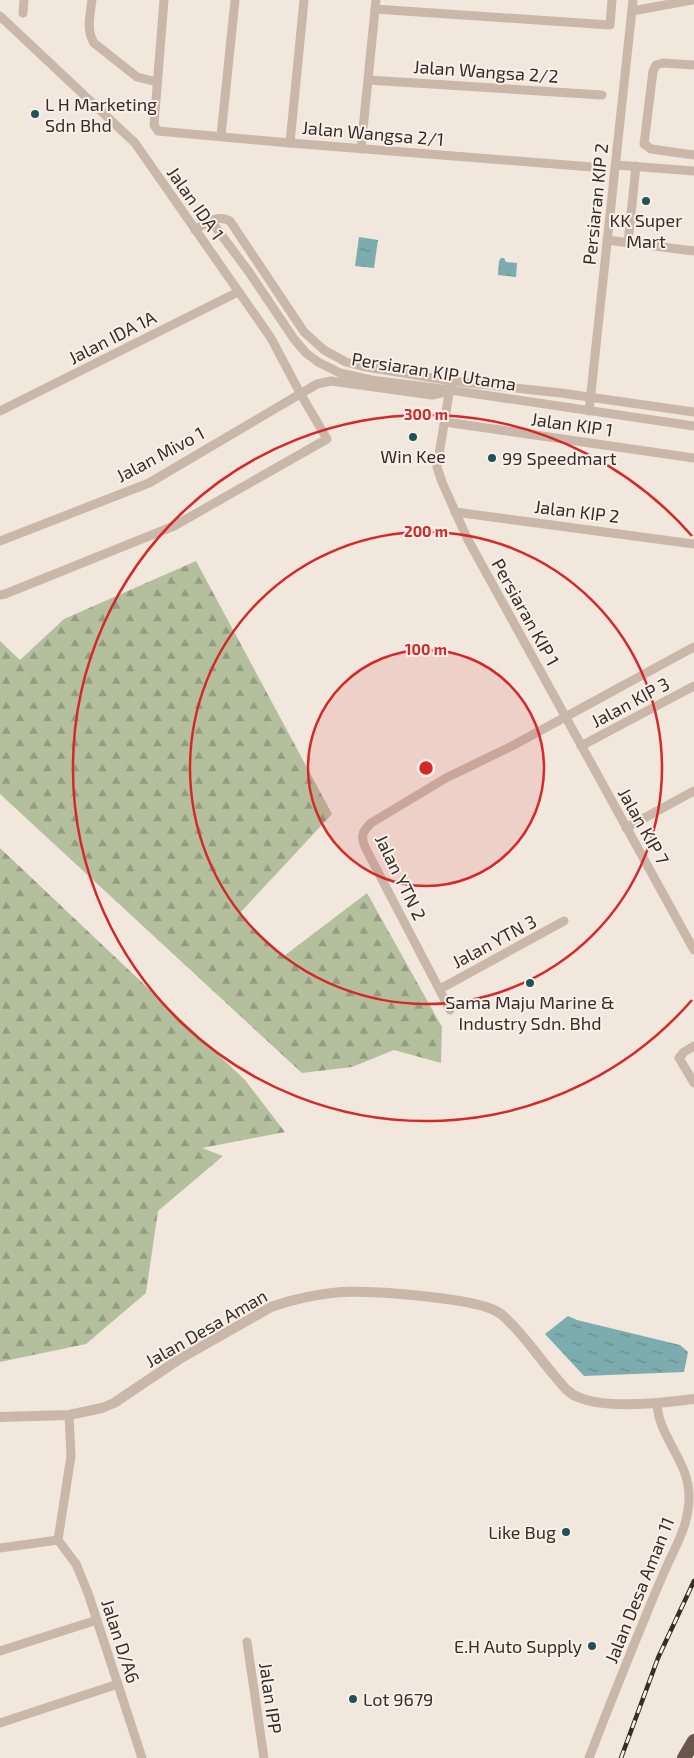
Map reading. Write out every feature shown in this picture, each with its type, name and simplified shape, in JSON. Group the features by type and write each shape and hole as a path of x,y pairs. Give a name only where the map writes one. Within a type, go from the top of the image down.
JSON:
{"highway":[{"path":"684,1758 694,1741"}],"street":[{"path":"23,13 24,0"},
{"path":"92,0 89,28 90,36 94,43 137,77 157,82 164,0"},
{"path":"221,136 235,0"},
{"path":"290,143 304,0"},
{"path":"361,149 375,4 610,24 612,0"},
{"name":"Persiaran KIP 2","path":"589,411 633,0"},
{"path":"632,11 692,0"},
{"name":"Jalan IDA 1","path":"0,16 135,143 271,338 326,439 174,526 0,595"},
{"path":"616,165 693,171 694,156 651,149 644,144 652,76 656,65 663,63 694,65"},
{"name":"Jalan Wangsa 2/2","path":"368,80 602,95"},
{"name":"Jalan Wangsa 2/1","path":"157,82 154,125 158,131 592,167"},
{"path":"628,243 636,166"},
{"name":"Persiaran KIP Utama","path":"694,412 591,397 450,385 371,380 330,368 306,353 211,221 219,218 230,221 304,332 324,350 336,357 361,366 450,385 589,411 694,426"},
{"path":"195,230 211,221"},
{"path":"608,240 694,251"},
{"name":"Jalan IDA 1A","path":"0,411 238,292"},
{"path":"330,368 336,357"},
{"name":"Jalan Mivo 1","path":"0,541 149,483 317,384 331,381 432,395 450,385"},
{"name":"Persiaran KIP 1","path":"450,385 438,466 442,482 467,538 565,717"},
{"name":"Jalan KIP 1","path":"445,422 694,458"},
{"name":"Jalan KIP 2","path":"455,512 694,544"},
{"path":"565,717 694,647"},
{"name":"Jalan KIP 3","path":"581,746 694,686"},
{"name":"Jalan KIP 7","path":"565,717 694,950"},
{"name":"Jalan YTN 2","path":"450,1010 364,847 361,839 364,831 371,823 446,778 512,746 565,717"},
{"path":"626,828 694,791"},
{"name":"Jalan YTN 3","path":"440,989 564,921"},
{"path":"694,1046 684,1052 680,1058 694,1083"},
{"name":"Jalan Desa Aman","path":"0,1417 69,1415 102,1408 114,1403 178,1360 271,1307 288,1301 341,1292 452,1300 489,1308 508,1320 568,1391 584,1400 599,1403 657,1404 694,1399"},
{"name":"Jalan Desa Aman 11","path":"589,1758 650,1604 684,1532 688,1512 689,1495 682,1462 659,1420 657,1404"},
{"path":"0,1548 58,1540 71,1456 69,1415"},
{"name":"Jalan D/A6","path":"58,1540 76,1564 88,1592 142,1758"},
{"path":"0,1651 97,1620"},
{"name":"Jalan IPP","path":"247,1642 264,1758"},
{"path":"0,1723 118,1684"}],"green space":[{"path":"196,561 332,814 239,914 284,956 367,893 442,1027 441,1063 394,1050 352,1067 302,1073 0,794 0,641 20,660 64,619"},
{"path":"0,848 245,1080 285,1132 202,1148 223,1156 158,1211 146,1293 86,1344 0,1362"}],"water":[{"path":"359,237 378,240 374,268 355,266"},
{"path":"501,258 504,258 506,262 517,263 516,277 498,275"},
{"path":"568,1316 577,1320 680,1345 688,1352 684,1372 584,1376 545,1334"}],"railway":[{"path":"621,1758 658,1658 694,1581"}],"place":[{"name":"L H Marketing Sdn Bhd","path":"35,114"},
{"name":"KK Super Mart","path":"646,201"},
{"name":"Win Kee","path":"413,437"},
{"name":"99 Speedmart","path":"492,458"},
{"name":"Sama Maju Marine & Industry Sdn. Bhd","path":"530,983"},
{"name":"Like Bug","path":"566,1532"},
{"name":"E.H Auto Supply","path":"592,1646"},
{"name":"Lot 9679","path":"353,1699"}]}
